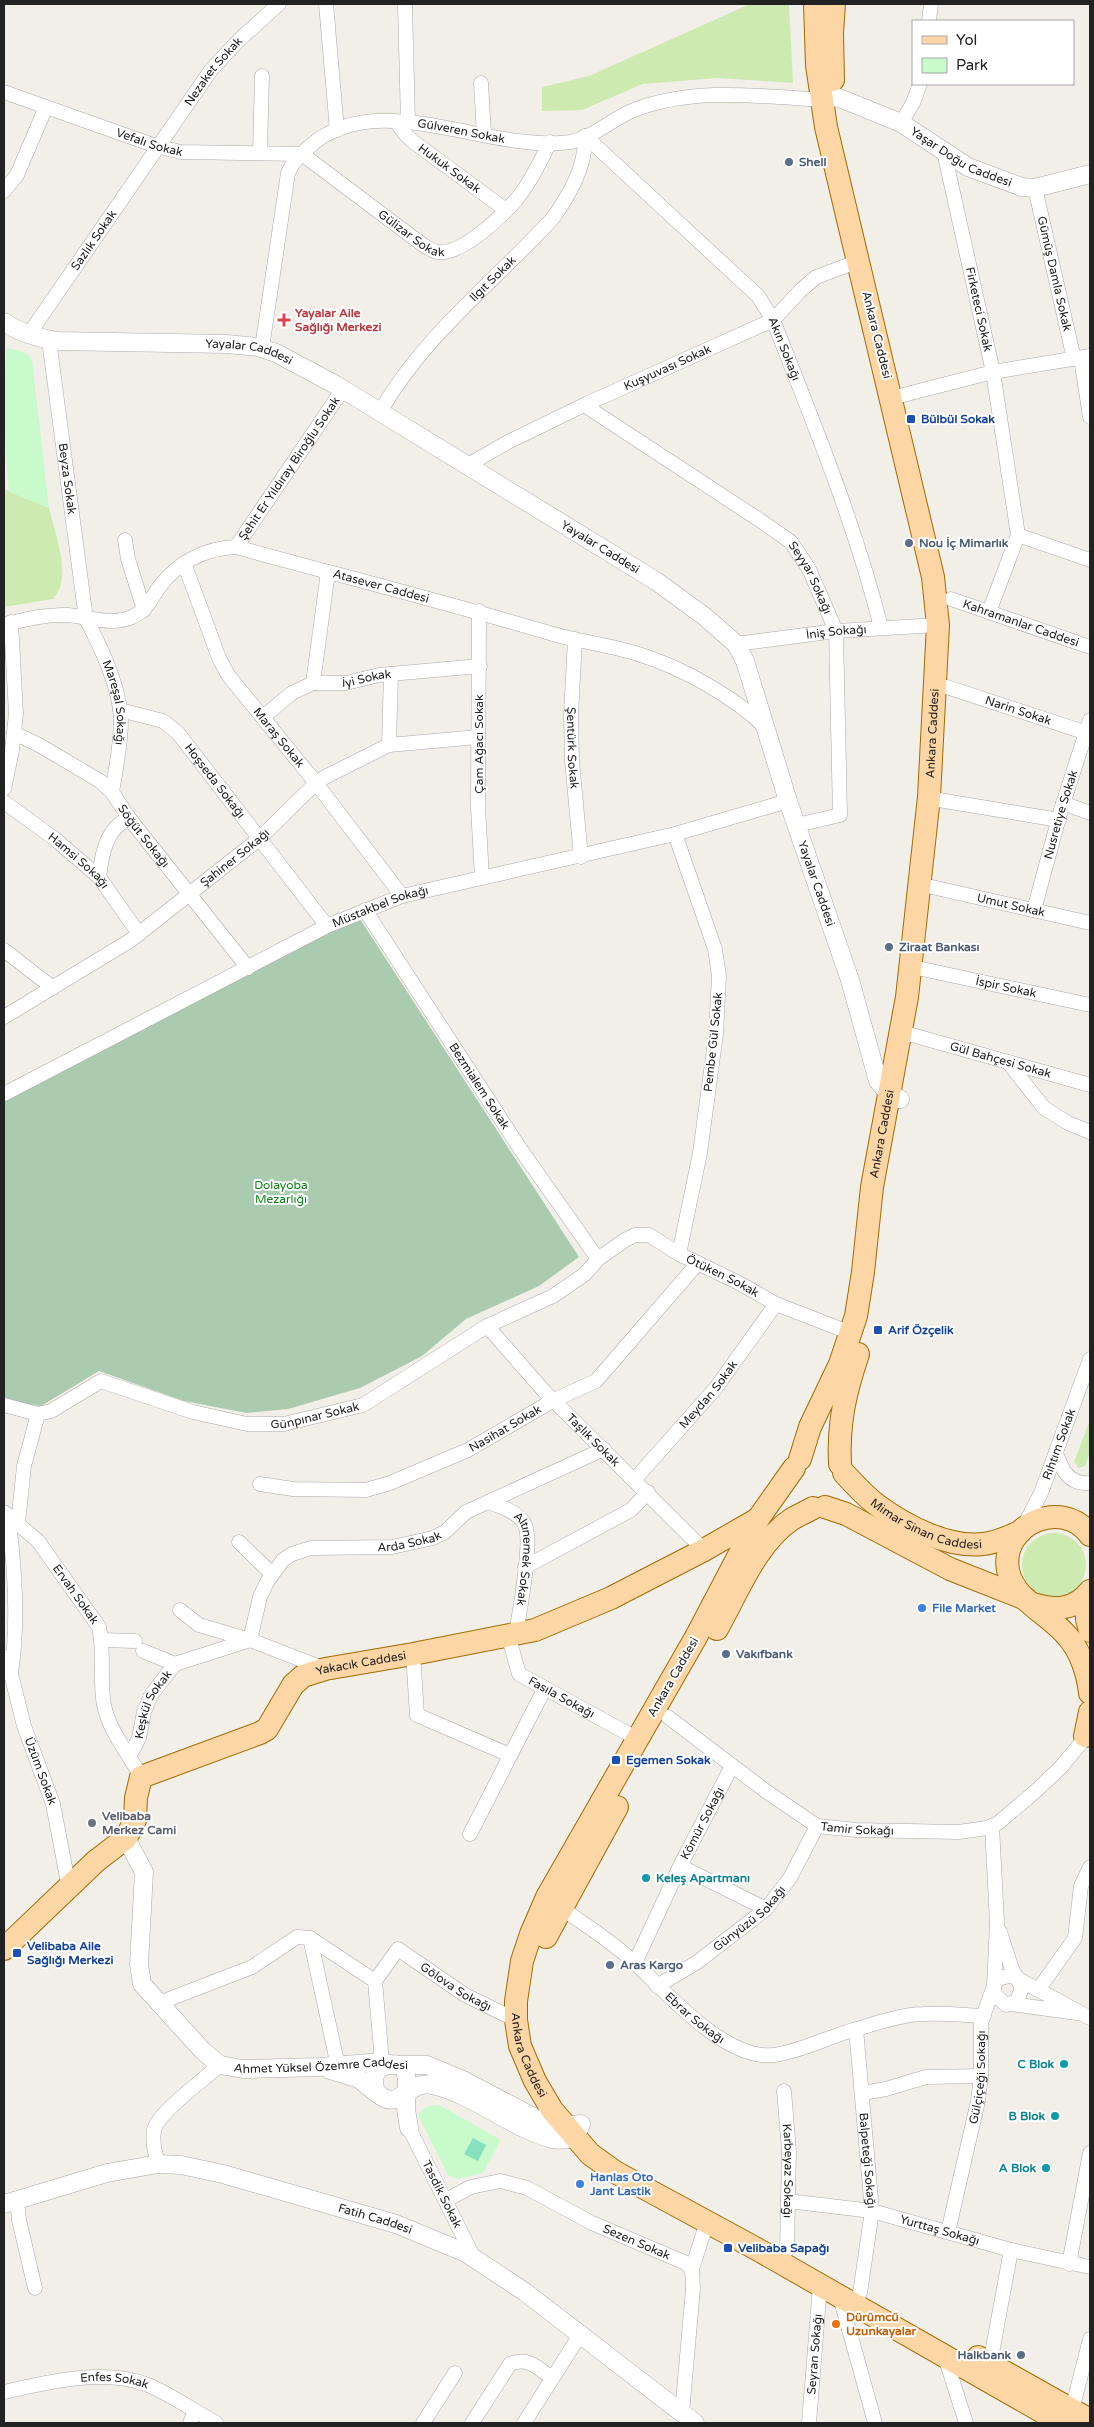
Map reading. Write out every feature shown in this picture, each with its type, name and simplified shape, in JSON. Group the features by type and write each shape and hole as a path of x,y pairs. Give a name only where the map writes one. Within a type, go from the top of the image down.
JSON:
{"main road":[{"name":"Ankara Caddesi","path":"815,4 816,50 852,178 903,395 944,599 947,687 932,887 922,969 912,1035 872,1187 864,1272 852,1333 840,1364 810,1427 797,1463 758,1518 696,1637 547,1897 531,1934 518,1982 516,2020 526,2064 552,2110 574,2129 593,2139 614,2157 787,2250 850,2295 945,2357 1075,2418"},
{"name":"Ankara Caddesi","path":"834,4 829,99 859,261 944,599 938,625 929,797 919,898 906,997 872,1306 847,1388 839,1425 843,1487 840,1495 837,1500 792,1519 771,1539 754,1561 549,1929 536,1966 531,1994 531,2029 546,2072 574,2129 590,2154 615,2172 820,2286 850,2295 990,2364 1075,2418"},
{"path":"842,1469 830,1455 818,1452 807,1455 797,1463 791,1481 794,1493 802,1503 846,1514 950,1569 1046,1609 1060,1609 1074,1605 1088,1594"},
{"name":"Mimar Sinan Caddesi","path":"842,1469 876,1504 920,1530 956,1544 985,1544 1021,1530 1034,1521 1048,1517 1062,1517 1089,1529"},
{"name":"Yakacık Caddesi","path":"141,1778 260,1734 267,1729 293,1685 303,1676 325,1669 535,1630 610,1598 704,1550 758,1518"},
{"path":"1021,1530 1014,1539 1009,1554 1008,1569 1012,1583 1029,1602 1069,1637 1089,1680 1090,1693"},
{"path":"704,1550 716,1549 724,1552 732,1568"},
{"path":"1088,1594 1086,1619 1090,1631"},
{"path":"1088,1734 1090,1712"},
{"path":"4,1949 96,1861 126,1838 135,1820 136,1798 141,1778"}],"street":[{"name":"Nezaket Sokak","path":"159,146 211,70 238,40 278,4"},
{"path":"326,4 337,130"},
{"path":"403,123 405,4"},
{"path":"929,20 931,4"},
{"path":"260,154 262,76"},
{"path":"481,83 484,135"},
{"path":"901,124 913,103 920,85"},
{"name":"Vefalı Sokak","path":"4,92 181,152 302,154"},
{"name":"Gülveren Sokak","path":"262,348 288,173 293,162 314,142 337,130 353,124 374,122 403,123 484,135 550,142 572,142 634,110 676,98 731,94 829,99"},
{"name":"Yaşar Doğu Caddesi","path":"829,99 901,124 968,167 1022,187 1035,188 1090,174"},
{"path":"4,191 17,175 46,107"},
{"name":"Hukuk Sokak","path":"403,123 406,135 506,210"},
{"name":"Akın Sokağı","path":"585,136 758,296 773,320 835,477 866,568 880,627"},
{"name":"Ilgıt Sokak","path":"380,412 400,380 430,342 553,218 565,202 586,154 585,136"},
{"name":"Gülizar Sokak","path":"302,154 423,246 436,252 451,251 470,241 506,210 516,200 534,174 550,142"},
{"name":"Sazlık Sokak","path":"29,334 159,146"},
{"name":"Firketeci Sokak","path":"944,152 993,372 1018,535"},
{"name":"Gümüş Damla Sokak","path":"1035,188 1082,358 1090,417"},
{"name":"Kuşyuvası Sokak","path":"468,465 508,442 584,405 773,320 816,277 859,261"},
{"name":"Yayalar Caddesi","path":"4,322 13,329 49,340 218,344 262,348 296,362 656,581 704,616 736,644 745,661 788,801 850,980 878,1081 895,1096"},
{"name":"Beyza Sokak","path":"49,340 86,619"},
{"path":"903,395 993,372 1082,358"},
{"name":"Şehit Er Yıldıray Biroğlu Sokak","path":"236,547 343,390"},
{"name":"Seyyar Sokağı","path":"584,405 761,520 790,542 809,569 836,631 840,815 797,825"},
{"path":"989,612 1018,535 1090,560"},
{"path":"4,789 14,734 10,714 14,645 8,623 44,616 66,615 86,619 115,621 132,617 144,610 128,559 125,540"},
{"name":"Atasever Caddesi","path":"144,610 164,582 184,563 212,549 236,547 480,611 575,639 640,654 672,668 733,700 750,712 765,727"},
{"name":"Maraş Sokak","path":"184,563 219,658 228,675 316,783 402,896"},
{"path":"313,683 328,572"},
{"name":"Kahramanlar Caddesi","path":"944,599 989,612 1090,647"},
{"name":"Çam Ağacı Sokak","path":"480,611 478,808 482,877"},
{"name":"Mareşal Sokağı","path":"86,619 104,654 120,710 120,730 112,792"},
{"name":"İniş Sokağı","path":"736,644 836,631 938,625"},
{"name":"Şentürk Sokak","path":"575,639 571,715 572,761 581,857"},
{"name":"İyi Sokak","path":"263,717 292,693 313,683 346,683 391,674 480,666"},
{"path":"389,745 391,674"},
{"name":"Narin Sokak","path":"947,687 1089,729"},
{"name":"Hoşseda Sokağı","path":"120,710 163,721 178,733 327,926"},
{"name":"Nusretiye Sokak","path":"1034,910 1058,820 1089,729"},
{"name":"Söğüt Sokağı","path":"14,734 88,773 112,792 129,818 248,968"},
{"name":"Şahiner Sokağı","path":"4,1017 139,934 259,839 316,783 389,745 478,737"},
{"path":"939,800 1058,820"},
{"name":"Müstakbel Sokağı","path":"4,1094 327,926 402,896 482,877 581,857 675,834 788,801"},
{"name":"Hamsi Sokağı","path":"4,802 55,839 99,877 139,934"},
{"path":"1064,803 1090,813"},
{"path":"99,877 101,858 110,836 117,824 129,818"},
{"name":"Pembe Gül Sokak","path":"675,834 715,949 719,984 716,1034 700,1152 679,1254"},
{"name":"Umut Sokak","path":"932,887 1090,923"},
{"name":"Bezmialem Sokak","path":"365,910 521,1150 598,1259"},
{"path":"4,950 53,988"},
{"name":"İspir Sokak","path":"922,969 1090,1005"},
{"name":"Gül Bahçesi Sokak","path":"912,1035 1090,1085"},
{"path":"1008,1062 1044,1108 1068,1123 1090,1132"},
{"name":"Ötüken Sokak","path":"598,1259 635,1235 649,1236 679,1254 740,1283 776,1304 852,1333"},
{"name":"Günpınar Sokak","path":"38,1414 51,1411 101,1381 193,1412 232,1422 254,1425 284,1424 364,1405 487,1326 553,1296 585,1274 598,1259"},
{"name":"Nasihat Sokak","path":"260,1484 313,1490 352,1491 376,1488 468,1450 554,1400 596,1382 698,1264"},
{"name":"Meydan Sokak","path":"634,1479 715,1389 776,1304"},
{"name":"Taşlık Sokak","path":"487,1326 554,1400 704,1550"},
{"name":"Rıhtım Sokak","path":"1021,1530 1041,1493 1090,1359"},
{"path":"4,1405 38,1414 10,1517 14,1559 16,1642 11,1674"},
{"name":"Arda Sokak","path":"250,1640 260,1597 272,1574 283,1560 303,1549 386,1547 433,1538 444,1532 466,1512 604,1450"},
{"path":"1056,1452 1062,1471 1083,1484 1090,1483"},
{"path":"525,1566 631,1510 648,1492"},
{"name":"Altınemek Sokak","path":"488,1502 516,1515 525,1523 527,1545 525,1566 512,1634"},
{"name":"Ervah Sokak","path":"10,1517 38,1540 99,1627 102,1640 104,1705 109,1724 130,1755 141,1778"},
{"path":"239,1542 272,1574"},
{"path":"180,1610 199,1625 250,1640 325,1669"},
{"name":"Fasıla Sokağı","path":"512,1634 520,1674 638,1739"},
{"path":"102,1640 139,1646 175,1664"},
{"name":"Keşkül Sokak","path":"130,1755 139,1738 144,1712 151,1695 175,1664 250,1640"},
{"path":"413,1654 416,1714 510,1755"},
{"name":"Üzüm Sokak","path":"4,1656 11,1674 24,1726 53,1804 50,1822 69,1888"},
{"path":"470,1834 545,1688"},
{"name":"Tamir Sokağı","path":"668,1716 732,1766 817,1826 856,1830 959,1832 975,1831 992,1826"},
{"path":"992,1826 1037,1790 1061,1767 1088,1734"},
{"name":"Kömür Sokağı","path":"635,1963 680,1866 732,1766"},
{"name":"Günyüzü Sokağı","path":"657,1986 696,1963 766,1909 790,1878 817,1826"},
{"name":"Gülçiçeği Sokağı","path":"948,2232 981,2076 980,2028 994,1986 997,1923 992,1826"},
{"name":"Ahmet Yüksel Özemre Caddesi","path":"126,1838 144,1872 139,1964 142,1984 203,2051 220,2065 243,2069 387,2063 427,2065 463,2080 552,2127 574,2129"},
{"path":"680,1866 766,1909"},
{"path":"1038,1990 1075,1938 1081,1886 1090,1867"},
{"name":"Ebrar Sokağı","path":"560,1907 635,1963 657,1986 721,2039 750,2052 772,2055 806,2047 856,2029 922,2014 984,2016"},
{"name":"Gülçiçeği Sokağı","path":"997,1923 1012,1969 1019,1980"},
{"path":"159,2003 252,1967 297,1937 310,1938 375,1981 387,2063"},
{"path":"310,1938 338,2066"},
{"name":"Gölova Sokağı","path":"375,1981 398,1949 465,1994 516,2020"},
{"path":"1006,1975 1084,2015 1008,2004 997,1998 994,1986 998,1979 1006,1975"},
{"path":"984,2016 1020,1997 1022,1988 1019,1980"},
{"name":"Balpeteği Sokağı","path":"850,2295 872,2211 856,2029"},
{"path":"387,2063 398,2066 407,2074 408,2085 406,2091 409,2128"},
{"path":"387,2063 374,2076 374,2088 381,2097 386,2099 398,2099 406,2091"},
{"path":"158,2164 153,2142 154,2127 163,2114 220,2065"},
{"path":"320,2067 359,2079 394,2108 409,2128"},
{"path":"863,2093 886,2089 926,2077 981,2076"},
{"name":"Ahmet Yüksel Özemre Caddesi","path":"406,2091 417,2084 439,2086 555,2140 574,2129"},
{"name":"Karbeyaz Sokağı","path":"784,2091 789,2151 787,2250"},
{"name":"Tasdik Sokak","path":"409,2128 476,2260"},
{"path":"1069,2264 1090,2153"},
{"name":"Fatih Caddesi","path":"11,2202 106,2173 158,2164 181,2165 223,2174 396,2224 466,2253 526,2292 686,2419"},
{"name":"Sezen Sokak","path":"446,2200 471,2187 500,2180 528,2188 592,2223 686,2264 692,2269"},
{"name":"Yurttaş Sokağı","path":"788,2200 872,2211 1011,2250 1090,2267"},
{"path":"11,2202 19,2220 36,2288"},
{"path":"686,2419 694,2289 692,2269 707,2222"},
{"path":"990,2364 1011,2250"},
{"name":"Seyran Sokağı","path":"809,2423 820,2286"},
{"path":"850,2295 875,2423"},
{"path":"524,2423 580,2335"},
{"path":"1075,2418 1090,2339"},
{"path":"945,2357 966,2423"},
{"path":"472,2423 510,2364 519,2360 528,2361 552,2378"},
{"path":"424,2423 455,2373"},
{"name":"Enfes Sokak","path":"4,2392 68,2378 126,2379 148,2386 192,2417 216,2423"}],"green space":[{"path":"750,4 789,4 793,83 717,78 643,84 582,110 542,111 542,87 589,76"},
{"path":"7,348 18,350 32,360 49,508 9,492 4,402"},
{"path":"4,489 49,508 61,555 62,568 62,580 59,590 53,599 4,607"},
{"name":"Dolayoba Mezarlığı","path":"360,919 579,1257 539,1286 466,1319 422,1356 360,1388 288,1409 247,1413 184,1401 99,1371 41,1406 4,1400 4,1099 291,951"},
{"path":"1090,1420 1090,1453 1085,1466 1079,1468 1074,1462"},
{"path":"1054,1533 1072,1539 1080,1547 1086,1565 1080,1583 1072,1591 1054,1597 1036,1591 1028,1583 1022,1565 1028,1547 1036,1539"},
{"path":"435,2105 441,2106 501,2140 483,2173 457,2179 448,2175 418,2115 424,2108"},
{"path":"473,2138 486,2145 478,2161 464,2154"}],"place":[{"name":"Shell","path":"789,162"},
{"name":"Yayalar Aile Sağlığı Merkezi","path":"284,320"},
{"name":"Bülbül Sokak","path":"911,419"},
{"name":"Nou İç Mimarlık","path":"909,543"},
{"name":"Ziraat Bankası","path":"889,947"},
{"name":"Arif Özçelik","path":"878,1330"},
{"name":"File Market","path":"922,1608"},
{"name":"Vakıfbank","path":"726,1654"},
{"name":"Egemen Sokak","path":"616,1760"},
{"name":"Velibaba Merkez Cami","path":"92,1823"},
{"name":"Keleş Apartmanı","path":"646,1878"},
{"name":"Velibaba Aile Sağlığı Merkezi","path":"17,1953"},
{"name":"Aras Kargo","path":"610,1965"},
{"name":"C Blok","path":"1064,2064"},
{"name":"B Blok","path":"1055,2116"},
{"name":"A Blok","path":"1046,2168"},
{"name":"Hanlas Oto Jant Lastik","path":"580,2184"},
{"name":"Velibaba Sapağı","path":"728,2248"},
{"name":"Dürümcü Uzunkayalar","path":"836,2324"},
{"name":"Halkbank","path":"1021,2355"}]}
